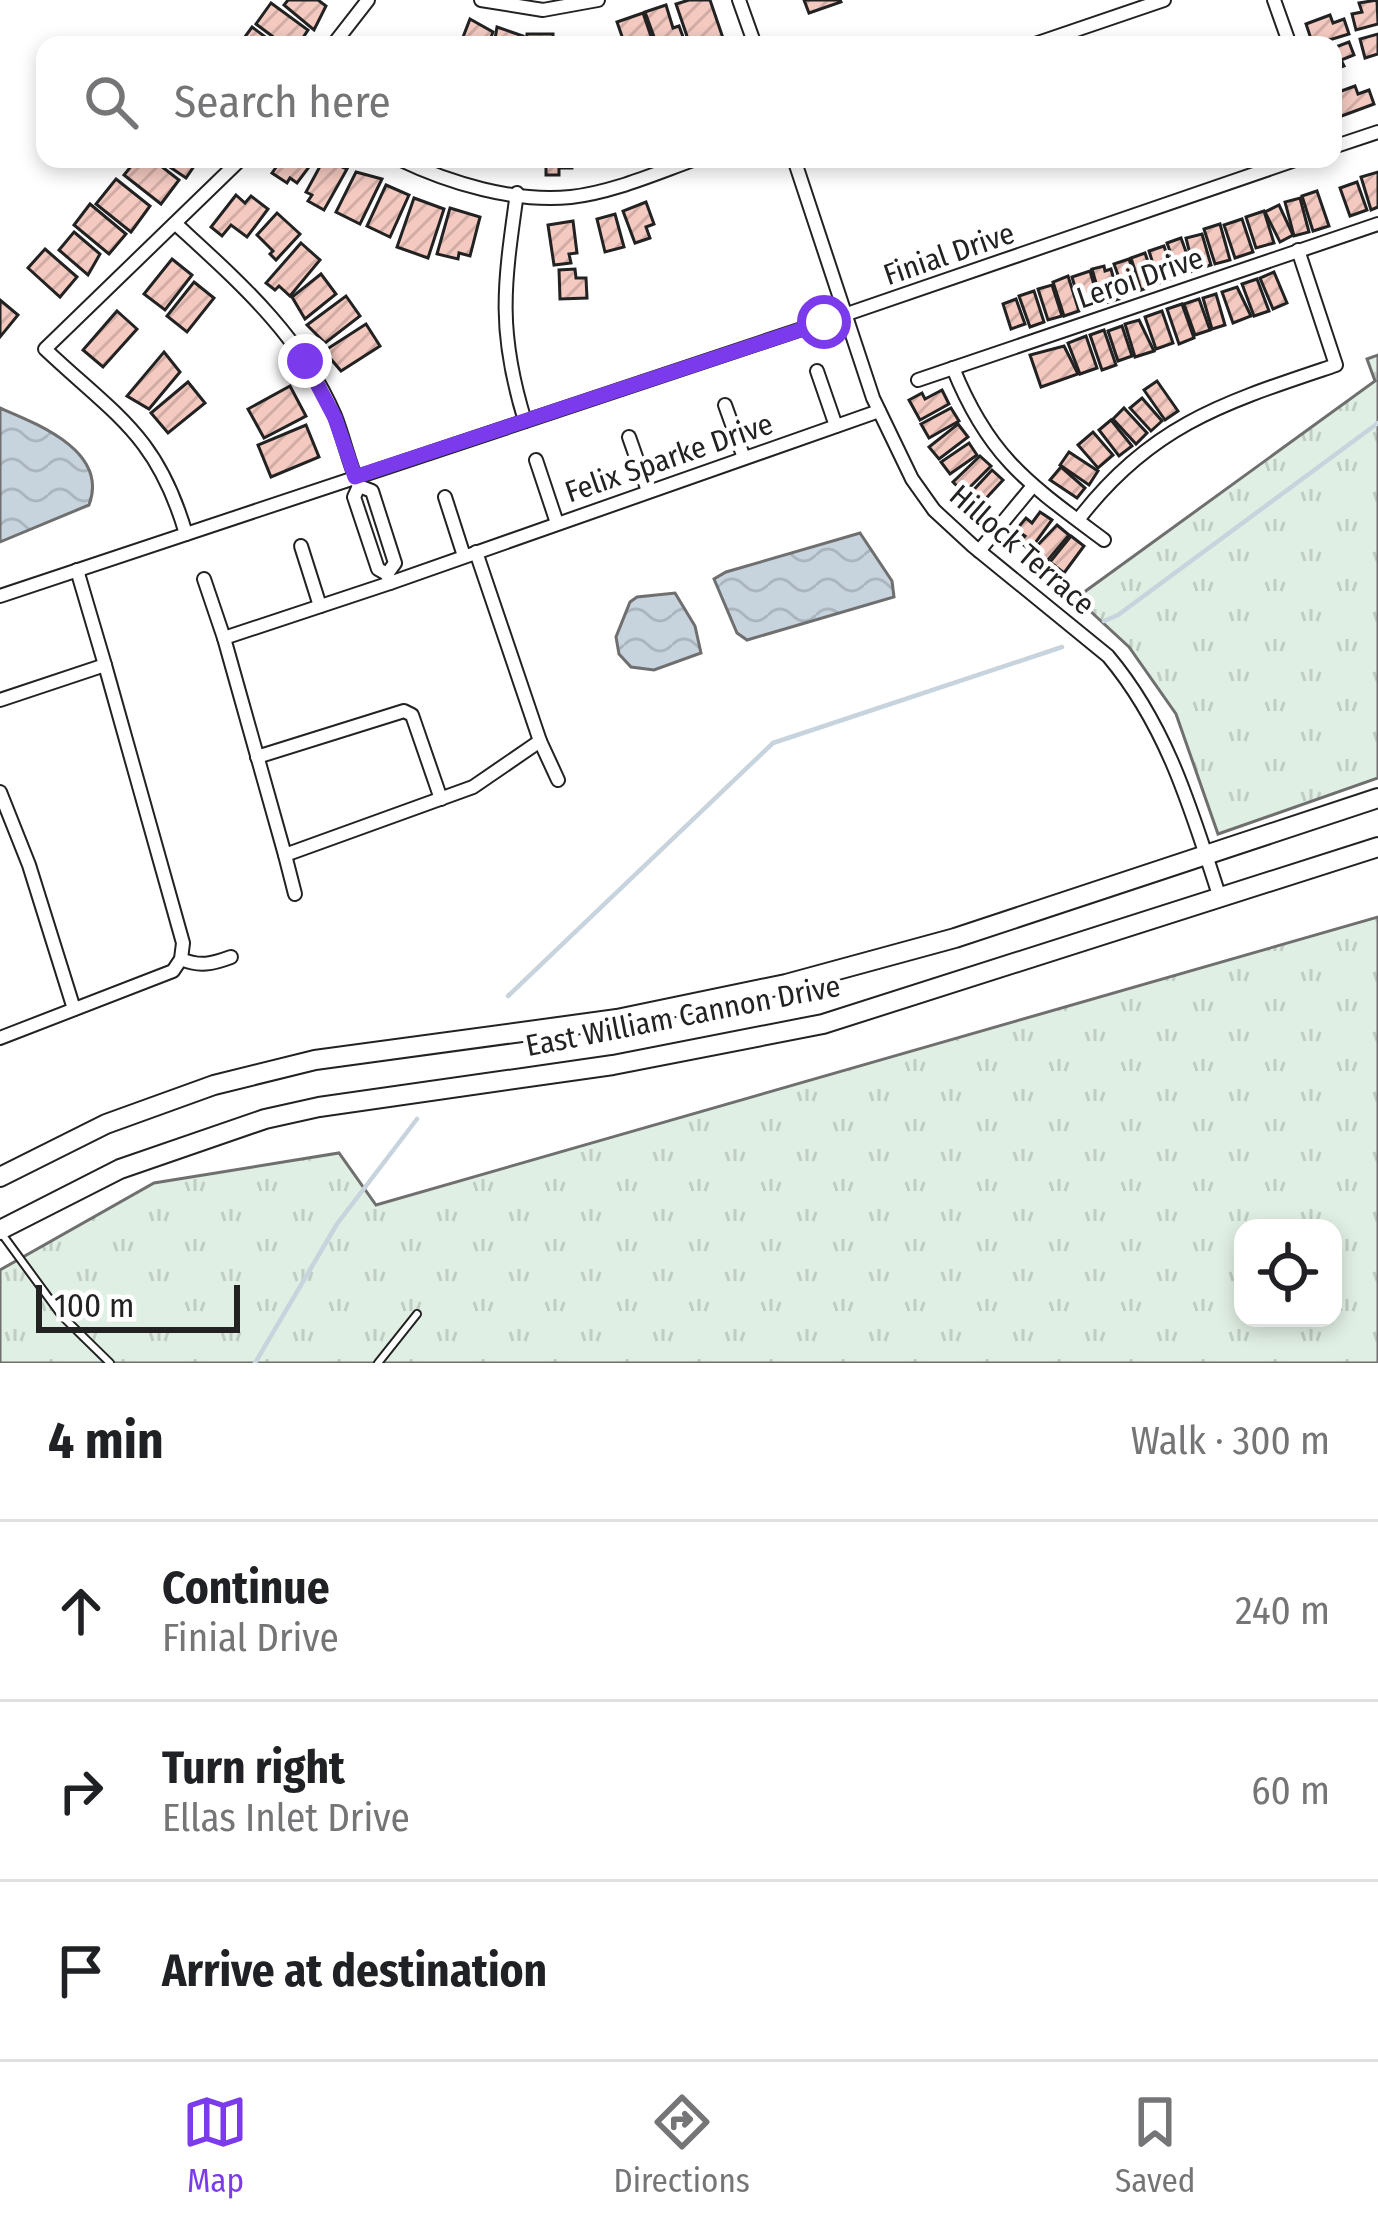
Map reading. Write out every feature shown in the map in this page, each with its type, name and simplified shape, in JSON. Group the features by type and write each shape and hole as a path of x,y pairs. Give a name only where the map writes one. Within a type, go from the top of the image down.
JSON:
{"street":[{"path":"340,36 368,0"},
{"path":"481,0 543,10 598,0"},
{"path":"739,0 751,36"},
{"path":"1058,36 1164,0"},
{"path":"1274,0 1287,36"},
{"path":"1342,144 1378,132"},
{"path":"186,534 168,482 141,437 45,349 232,168"},
{"path":"423,168 462,183 572,197 667,168"},
{"name":"Hillock Terrace","path":"797,168 879,411 912,479 934,510 1108,656 1130,683 1155,720 1177,769 1219,895"},
{"name":"Finial Drive","path":"0,596 357,481 1272,168"},
{"path":"517,193 503,298 506,350 525,421"},
{"name":"Leroi Drive","path":"918,380 1378,224"},
{"path":"177,225 252,294 288,336 335,418 357,481 371,490 395,563 388,578"},
{"path":"1078,520 1119,472 1177,428 1220,404 1336,365 1298,250"},
{"path":"953,368 971,415 991,444 1032,487 1104,540"},
{"path":"818,371 836,426"},
{"path":"725,405 744,458"},
{"name":"Felix Sparke Drive","path":"224,638 879,411"},
{"path":"629,437 648,491"},
{"path":"536,460 557,523"},
{"path":"979,551 1032,487"},
{"path":"445,496 559,780"},
{"path":"301,546 320,606"},
{"path":"0,1037 173,970 182,959 183,943 77,570"},
{"path":"203,579 224,638 295,894"},
{"path":"0,700 104,665"},
{"path":"257,757 404,711 412,715 441,799"},
{"path":"285,855 473,787 540,741"},
{"path":"0,792 74,1009"},
{"name":"East William Cannon Drive","path":"0,1177 160,1102 248,1076 315,1060 617,1018 786,984 955,938 1378,799"},
{"name":"East William Cannon Drive","path":"0,1230 120,1169 265,1119 613,1065 823,1024 1378,847"},
{"path":"182,959 212,964 231,957"}],"lane":[{"path":"0,1230 62,1316 110,1363"},
{"path":"378,1363 417,1314"}],"green space":[{"path":"1378,355 1378,778 1218,834 1176,714 1129,647 1076,598 1375,381 1367,359"},
{"path":"1378,917 1378,1363 0,1363 0,1270 154,1183 339,1153 376,1205"}],"water":[{"path":"0,408 67,443 89,470 93,486 89,505 0,542"},
{"path":"860,533 892,581 894,597 747,640 737,633 714,579"},
{"path":"675,593 695,626 701,653 654,670 631,667 619,654 616,637 630,602"}],"building":[{"path":"288,0 318,0 326,6 314,30 284,5"},
{"path":"710,0 722,36 687,36 676,4"},
{"path":"804,0 840,0 841,2 809,13"},
{"path":"1377,0 1378,24 1356,30 1352,14 1362,12 1359,3"},
{"path":"271,3 308,30 304,36 272,36 256,24"},
{"path":"666,5 673,28 679,26 683,36 654,36 645,12"},
{"path":"643,13 651,36 622,36 617,22"},
{"path":"1330,15 1333,23 1344,19 1349,34 1310,36 1306,24"},
{"path":"470,19 493,32 491,36 463,36"},
{"path":"497,27 523,36 496,36"},
{"path":"1378,34 1378,54 1365,58 1360,39"},
{"path":"1349,42 1354,55 1342,60 1342,45"},
{"path":"1355,86 1358,94 1369,90 1374,104 1342,116 1342,91"},
{"path":"130,168 164,168 179,180 161,204 124,175"},
{"path":"171,168 193,168 186,178"},
{"path":"276,168 308,168 297,183 290,178 287,183 272,173"},
{"path":"319,168 347,169 324,210 308,201 312,195 306,192"},
{"path":"546,168 559,168 559,175 546,175"},
{"path":"356,172 382,179 360,224 336,212"},
{"path":"1378,172 1378,207 1371,210 1361,177"},
{"path":"116,179 150,206 131,232 96,204"},
{"path":"1357,182 1367,210 1350,216 1340,188"},
{"path":"386,185 409,195 390,237 367,226"},
{"path":"1317,191 1329,226 1313,231 1302,196"},
{"path":"236,195 245,203 251,196 268,209 247,237 231,225 222,236 211,227"},
{"path":"414,198 444,209 428,258 397,247"},
{"path":"1300,198 1309,232 1294,236 1285,202"},
{"path":"646,202 654,224 646,227 650,238 635,243 623,211"},
{"path":"90,204 126,234 109,254 74,225"},
{"path":"1279,205 1293,235 1280,242 1265,212"},
{"path":"450,208 480,217 470,256 459,253 458,259 437,254"},
{"path":"1264,211 1274,243 1256,248 1246,217"},
{"path":"277,213 300,234 276,260 257,235"},
{"path":"615,214 624,247 605,252 597,219"},
{"path":"1242,219 1253,252 1235,258 1224,225"},
{"path":"573,221 577,253 569,254 571,263 554,265 548,225"},
{"path":"1220,224 1230,260 1215,264 1204,229"},
{"path":"74,232 100,254 88,275 59,250"},
{"path":"1202,234 1211,265 1194,270 1186,238"},
{"path":"1181,238 1193,271 1179,276 1167,243"},
{"path":"301,243 320,260 290,296 266,283"},
{"path":"1164,246 1174,278 1159,283 1149,251"},
{"path":"45,249 77,277 60,297 28,268"},
{"path":"1145,253 1156,285 1141,290 1131,258"},
{"path":"172,259 192,275 165,310 144,294"},
{"path":"1129,259 1139,289 1125,294 1114,264"},
{"path":"1104,266 1105,271 1111,269 1119,299 1102,304 1092,269"},
{"path":"575,269 576,278 586,278 587,298 560,299 559,270"},
{"path":"1090,271 1099,302 1081,308 1072,277"},
{"path":"1274,272 1287,303 1273,309 1260,278"},
{"path":"321,274 336,294 305,319 292,297"},
{"path":"1068,276 1079,311 1064,316 1053,282"},
{"path":"1257,279 1269,311 1254,316 1242,284"},
{"path":"194,282 214,298 187,332 167,316"},
{"path":"1052,285 1062,316 1048,320 1038,289"},
{"path":"1237,287 1251,316 1233,323 1222,292"},
{"path":"1034,291 1044,322 1030,327 1019,296"},
{"path":"1216,294 1225,325 1212,329 1203,298"},
{"path":"346,296 360,316 325,343 307,325"},
{"path":"1016,299 1025,324 1011,329 1003,304"},
{"path":"1199,299 1210,330 1195,335 1184,304"},
{"path":"0,300 18,315 0,337"},
{"path":"1182,304 1194,338 1179,344 1167,309"},
{"path":"117,311 137,329 103,367 83,350"},
{"path":"1162,311 1173,343 1156,349 1145,317"},
{"path":"1139,320 1154,351 1135,357 1125,324"},
{"path":"366,324 380,346 341,371 324,351"},
{"path":"1122,326 1132,356 1118,361 1108,331"},
{"path":"1104,330 1116,365 1102,370 1090,335"},
{"path":"1086,336 1097,368 1080,374 1068,343"},
{"path":"1064,346 1078,374 1041,387 1030,355"},
{"path":"164,352 180,372 149,409 127,396"},
{"path":"1157,381 1178,411 1165,420 1144,390"},
{"path":"188,382 205,403 168,433 151,413"},
{"path":"290,386 306,416 264,438 248,409"},
{"path":"942,390 949,404 920,420 909,400 922,393 925,399"},
{"path":"1142,398 1162,421 1151,431 1130,408"},
{"path":"951,408 959,421 929,438 921,424"},
{"path":"1124,408 1147,433 1136,444 1113,419"},
{"path":"1111,420 1132,446 1119,456 1099,430"},
{"path":"958,424 968,437 939,459 929,447"},
{"path":"306,425 319,457 271,477 258,445"},
{"path":"1093,432 1113,455 1098,468 1078,445"},
{"path":"969,443 977,455 950,474 941,462"},
{"path":"1069,452 1098,471 1089,485 1060,465"},
{"path":"980,456 991,466 964,493 953,482"},
{"path":"1061,467 1085,488 1077,498 1050,480"},
{"path":"992,470 1003,480 979,506 968,496"},
{"path":"1040,512 1052,520 1030,550 1020,542 1025,536 1016,530 1026,518 1032,523"},
{"path":"1057,525 1069,535 1047,561 1033,550"},
{"path":"1071,536 1084,546 1064,573 1050,562"}],"waterway":[{"path":"1104,621 1378,423"},
{"path":"508,996 773,743 1062,647"},
{"path":"255,1363 337,1224 417,1119"}],"route":[{"path":"305,361 335,418 355,477 824,322"}]}
